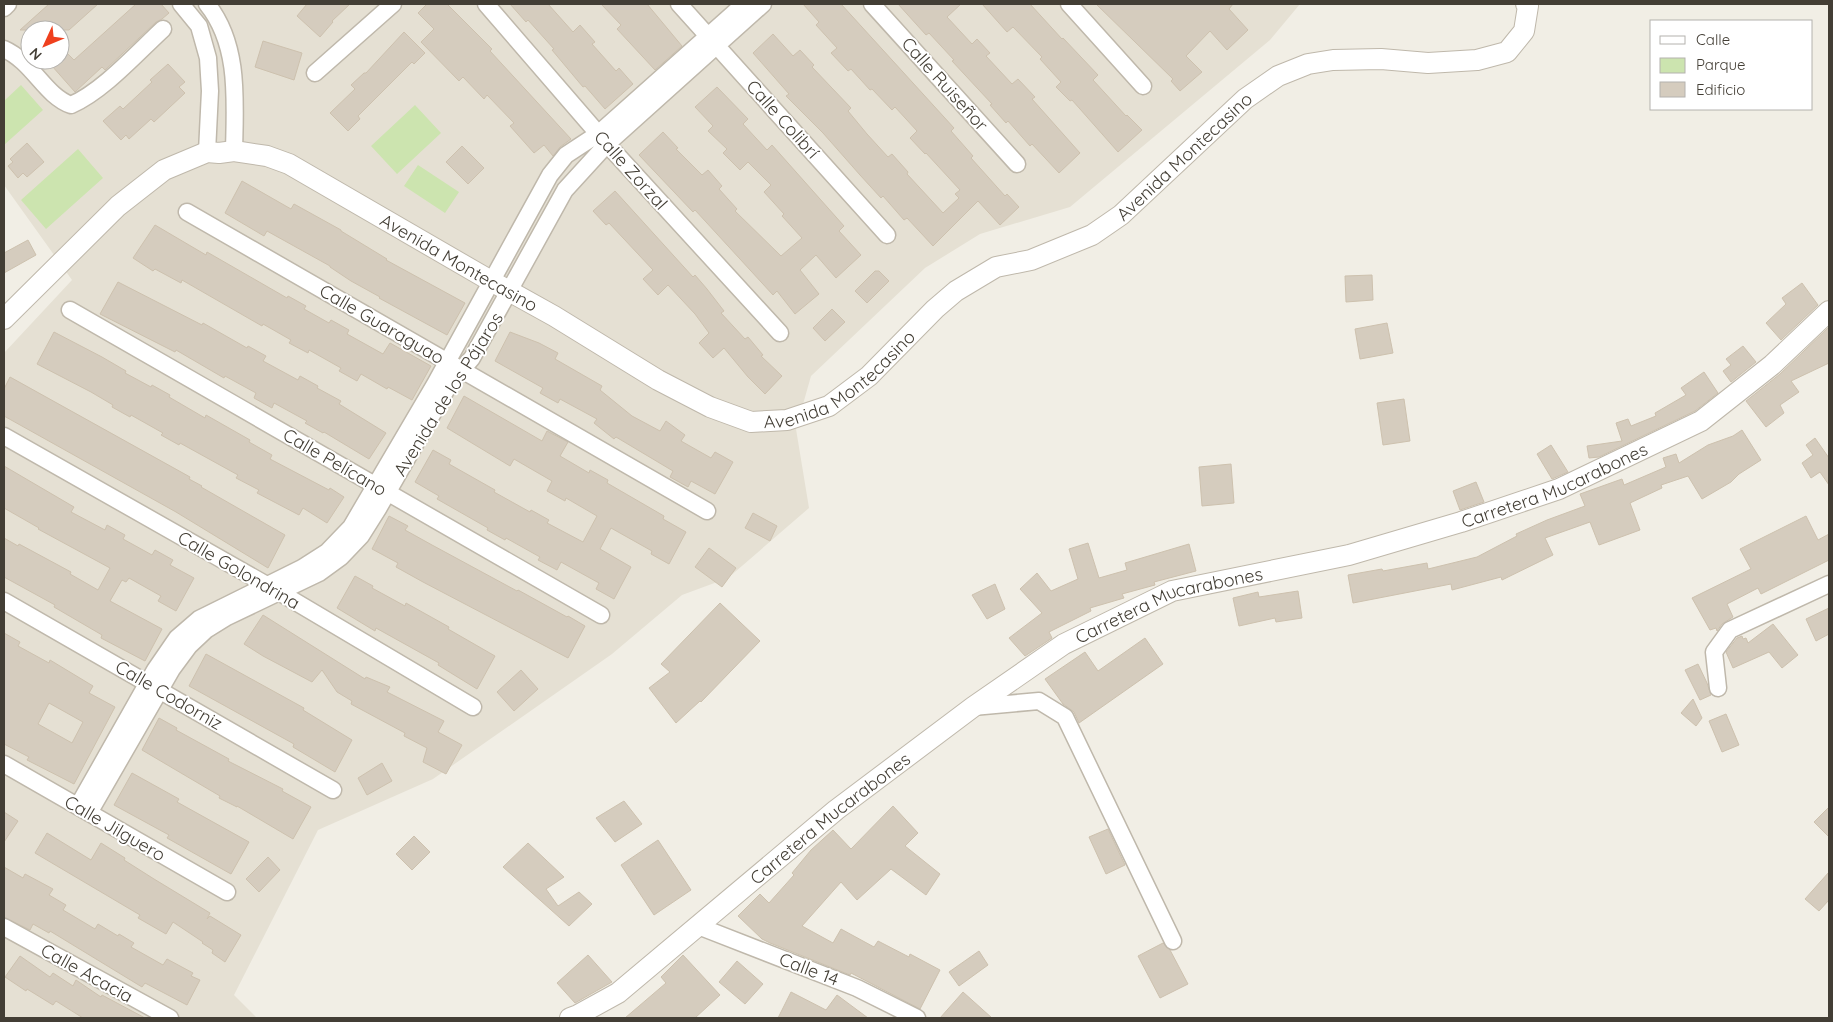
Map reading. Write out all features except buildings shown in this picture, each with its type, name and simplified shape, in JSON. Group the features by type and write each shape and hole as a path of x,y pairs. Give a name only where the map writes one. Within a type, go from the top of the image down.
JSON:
{"street":[{"path":"4,8 8,4"},
{"path":"181,4 199,26 208,58 210,91 208,152"},
{"path":"207,4 216,16 229,45 235,98 234,151"},
{"path":"315,73 393,4"},
{"name":"Calle Zorzal","path":"486,4 603,139 780,333"},
{"name":"Calle Colibrí","path":"679,4 887,235"},
{"name":"Avenida de los Pájaros","path":"712,41 744,4"},
{"name":"Avenida de los Pájaros","path":"84,809 154,686 177,638 199,618 272,589 327,552 351,528 382,489 449,385 472,358 565,190 603,139 712,41 764,4"},
{"name":"Calle Ruiseñor","path":"872,4 1017,164"},
{"path":"1069,4 1143,86"},
{"name":"Avenida Montecasino","path":"4,319 118,206 164,170 208,152 234,151 267,156 289,164 491,282 554,316 658,380 710,407 751,422 787,420 829,406 869,376 956,290 996,267 1031,260 1092,235 1121,215 1245,99 1278,76 1308,64 1333,60 1380,58 1428,63 1477,60 1507,52 1524,31 1528,6 1526,4"},
{"path":"4,49 28,66 60,102 70,105 84,100 99,88 163,29"},
{"name":"Avenida de los Pájaros","path":"382,489 447,362 550,176 566,155 603,139"},
{"name":"Calle Guaraguao","path":"187,212 707,511"},
{"name":"Calle Pelícano","path":"70,310 601,615"},
{"name":"Carretera Mucarabones","path":"576,1017 618,993 836,810 973,707 1064,644 1172,591 1349,555 1460,522 1559,489 1701,421 1772,365 1829,311"},
{"name":"Calle Golondrina","path":"4,436 272,589 473,707"},
{"path":"1718,688 1714,652 1730,630 1829,584"},
{"name":"Calle Codorniz","path":"4,601 333,790"},
{"path":"973,707 1039,701 1066,717 1173,941"},
{"name":"Calle Jilguero","path":"4,764 227,892"},
{"name":"Calle 14","path":"698,926 857,988 917,1018"},
{"name":"Calle Acacia","path":"4,927 170,1018"}],"shaded area":[{"path":"4,4 1300,4 1270,40 1070,207 980,234 925,268 811,376 796,429 809,508 728,578 682,595 612,654 433,779 318,830 234,995 257,1018 4,1018 4,353 72,280 4,185"}],"green space":[{"path":"21,85 43,110 4,145 4,101"},
{"path":"415,105 441,133 397,174 371,146"},
{"path":"78,149 103,178 46,229 21,200"},
{"path":"418,165 459,192 445,213 404,186"}]}
